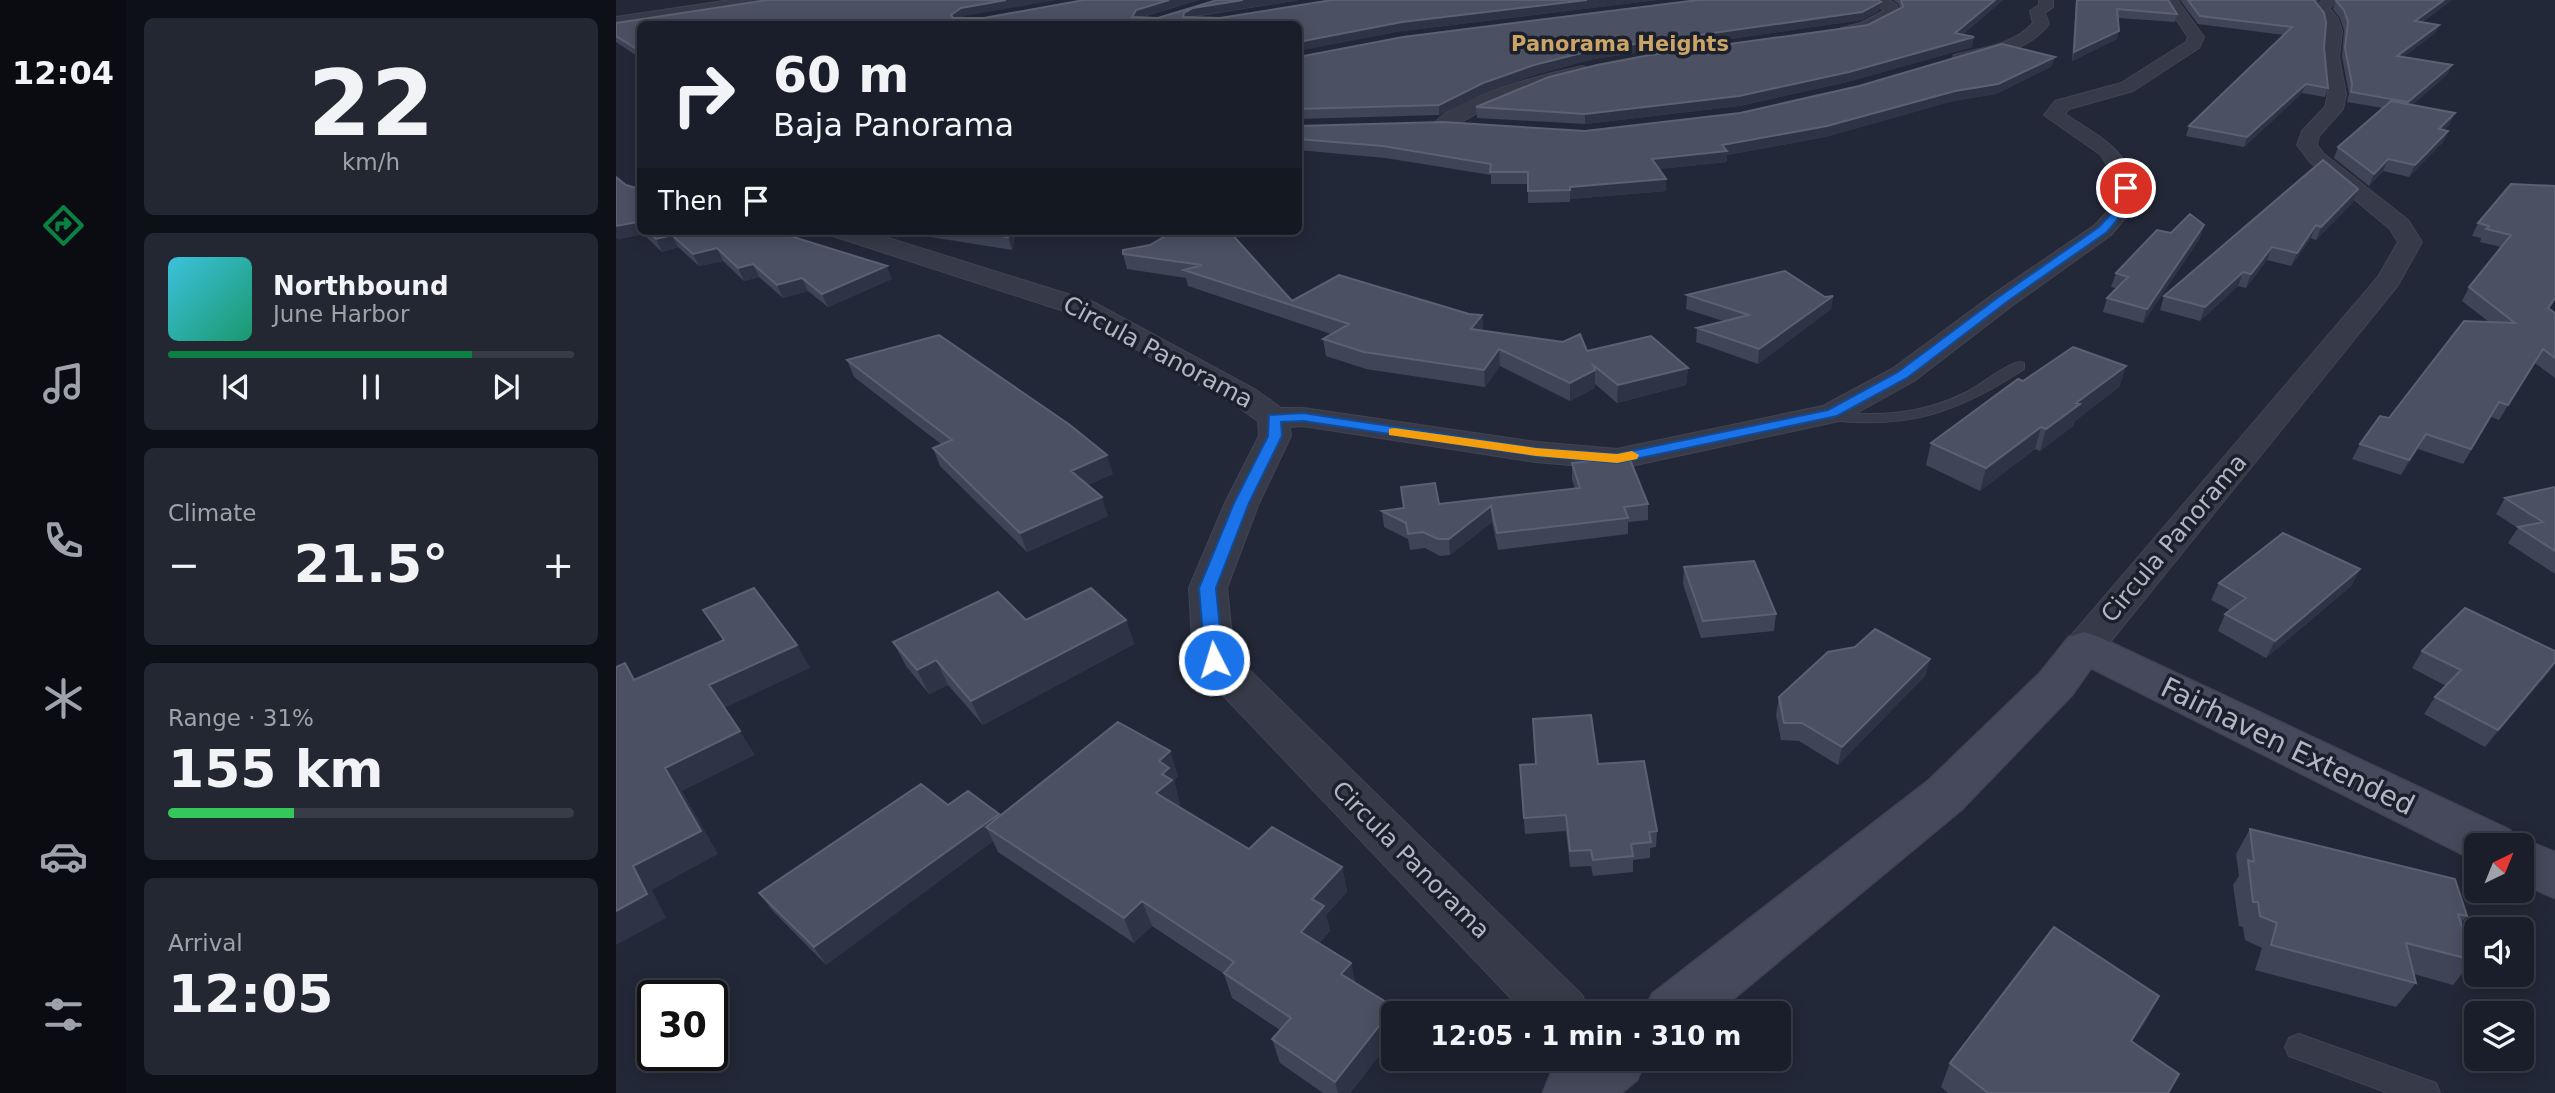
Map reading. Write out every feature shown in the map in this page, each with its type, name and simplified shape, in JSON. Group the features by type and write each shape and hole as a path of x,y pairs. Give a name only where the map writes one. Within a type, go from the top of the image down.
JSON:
{"street":[{"path":"616,22 758,0"},
{"path":"1826,34 1867,27 1892,13 1891,7 1878,0"},
{"path":"1274,418 1303,417 1500,447 1617,459 1832,413 1903,375 2004,299 2103,230 2118,215 2127,202 2126,188 2118,165 2108,151 2054,114 2062,105 2127,88 2193,45 2196,37 2192,29 2170,0"},
{"name":"Circula Panorama","path":"1688,1001 1945,795 2056,684 2389,280 2404,258 2410,242 2400,225 2317,158 2307,145 2309,135 2334,109 2331,57 2334,32 2330,19 2320,7 2335,0"},
{"path":"1945,64 2034,33 2041,24 2035,4"},
{"path":"1444,124 1501,94 1553,77 1606,66"},
{"path":"1418,125 1483,127"},
{"name":"Circula Panorama","path":"854,235 1083,308 1245,397 1274,418 1275,436 1242,503 1208,588 1214,660 1550,1001"},
{"name":"Fairhaven Extended","path":"2084,647 2467,833"},
{"path":"2534,866 2555,876"}],"lane":[{"path":"1823,415 1862,421 1898,421 1951,405 1989,388 2019,366"},
{"path":"2300,1047 2426,1093"}],"building":[{"path":"768,0 1006,0 961,8 951,15 953,18 984,18 1084,0 1169,0 1136,10 1132,17 1158,18 1217,0 1243,0 1193,8 1184,13 1183,17 1220,18 1332,0 1587,0 1402,22 1302,41 1302,21 637,21 637,49 616,36 616,23"},
{"path":"1698,0 1881,2 1862,12 1593,50 1534,65 1483,83 1439,105 1302,109 1302,56 1403,37"},
{"path":"1901,0 1995,0 1955,33 1974,37 1849,72 1739,96 1585,114 1476,107 1549,77 1597,65 1650,55 1868,25 1903,7"},
{"path":"2077,0 2168,0 2177,14 2117,9 2119,31 2074,52"},
{"path":"2188,0 2314,0 2324,13 2326,23 2324,48 2328,88 2306,84 2247,137 2189,126 2292,27 2200,16"},
{"path":"2337,0 2444,0 2415,21 2439,25 2397,56 2452,65 2408,102 2351,92 2345,48 2348,22"},
{"path":"2002,44 2055,57 1998,84 1955,91 1827,126 1722,145 1727,151 1652,159 1666,179 1570,187 1570,190 1528,191 1528,172 1490,172 1491,164 1383,146 1302,139 1302,126 1443,122 1585,131 1740,113 1859,86"},
{"path":"2391,101 2455,113 2439,129 2448,131 2415,165 2388,159 2374,174 2338,147"},
{"path":"2323,160 2358,189 2321,227 2316,225 2297,253 2272,247 2251,274 2243,272 2205,307 2164,296"},
{"path":"616,177 626,185 637,188 637,222 616,226"},
{"path":"2511,184 2555,186 2555,298 2548,308 2555,313 2555,358 2543,349 2508,405 2499,402 2471,449 2426,434 2409,460 2360,444 2380,416 2389,418 2464,321 2515,323 2469,287 2511,235 2486,229 2489,226 2478,223"},
{"path":"2190,214 2204,225 2147,309 2107,298 2128,277 2116,273 2157,230 2171,233"},
{"path":"652,235 672,235 656,239"},
{"path":"672,235 787,235 887,266 822,294 802,278 777,285 753,264 738,268 717,248 693,254"},
{"path":"1167,235 1233,235 1292,301 1339,275 1469,314 1482,315 1471,329 1563,342 1580,334 1587,351 1651,336 1688,368 1618,385 1593,365 1595,370 1570,383 1499,349 1484,370 1364,352 1323,339 1349,324 1184,270 1202,265 1123,254 1123,250 1150,245"},
{"path":"1785,271 1825,297 1833,296 1759,349 1697,328 1749,315 1687,295"},
{"path":"939,335 1070,425 1107,455 1071,471 1102,497 1020,533 933,448 952,440 847,360"},
{"path":"2073,347 2126,366 2046,429 2041,427 1986,468 1931,443 2018,379 2023,381"},
{"path":"1629,457 1648,504 1624,507 1628,518 1497,533 1491,506 1449,539 1438,539 1423,532 1408,534 1406,523 1382,511 1404,508 1401,487 1435,483 1439,504 1580,488 1572,463"},
{"path":"2555,487 2555,551 2518,527 2543,522 2505,498"},
{"path":"2283,533 2360,569 2275,641 2225,614 2246,598 2219,583"},
{"path":"1754,561 1776,614 1703,621 1684,567"},
{"path":"754,588 797,645 709,685 740,731 665,768 701,831 633,866 647,894 616,911 616,667 625,663 634,680 724,640 703,610"},
{"path":"1091,588 1126,620 971,701 936,660 917,670 893,642 998,592 1026,620"},
{"path":"2465,608 2555,651 2555,662 2498,730 2435,697 2461,670 2422,651"},
{"path":"1875,629 1930,659 1842,747 1802,723 1784,723 1779,697 1828,652 1855,647"},
{"path":"1591,715 1598,764 1644,761 1657,831 1649,832 1651,842 1631,844 1633,856 1593,860 1591,850 1570,851 1566,815 1524,818 1520,765 1536,764 1533,719"},
{"path":"1118,722 1170,751 1159,761 1169,768 1162,774 1172,780 1156,793 1249,849 1272,827 1342,867 1312,899 1324,906 1301,932 1351,963 1341,974 1384,1001 1381,1001 1381,1024 1335,1082 1272,1039 1291,1018 1224,973 1234,962 1142,901 1124,918 986,827"},
{"path":"921,784 948,805 968,791 999,814 814,947 759,893"},
{"path":"2250,829 2455,879 2467,916 2458,914 2464,932 2464,958 2406,943 2416,983 2271,945 2277,923 2260,916 2258,902 2253,902 2248,860 2254,862"},
{"path":"2054,927 2159,996 2131,1041 2179,1074 2168,1093 1988,1093 1950,1063"}],"slow traffic":[{"path":"1394,432 1536,452 1617,459 1632,455"}],"district":[{"name":"Panorama Heights","path":"1620,44"}],"route":[{"path":"1214,660 1208,588 1242,503 1275,436 1274,418 1303,417 1451,441 1617,459 1832,413 1903,375 2004,299 2103,230 2127,202 2126,188"}]}
